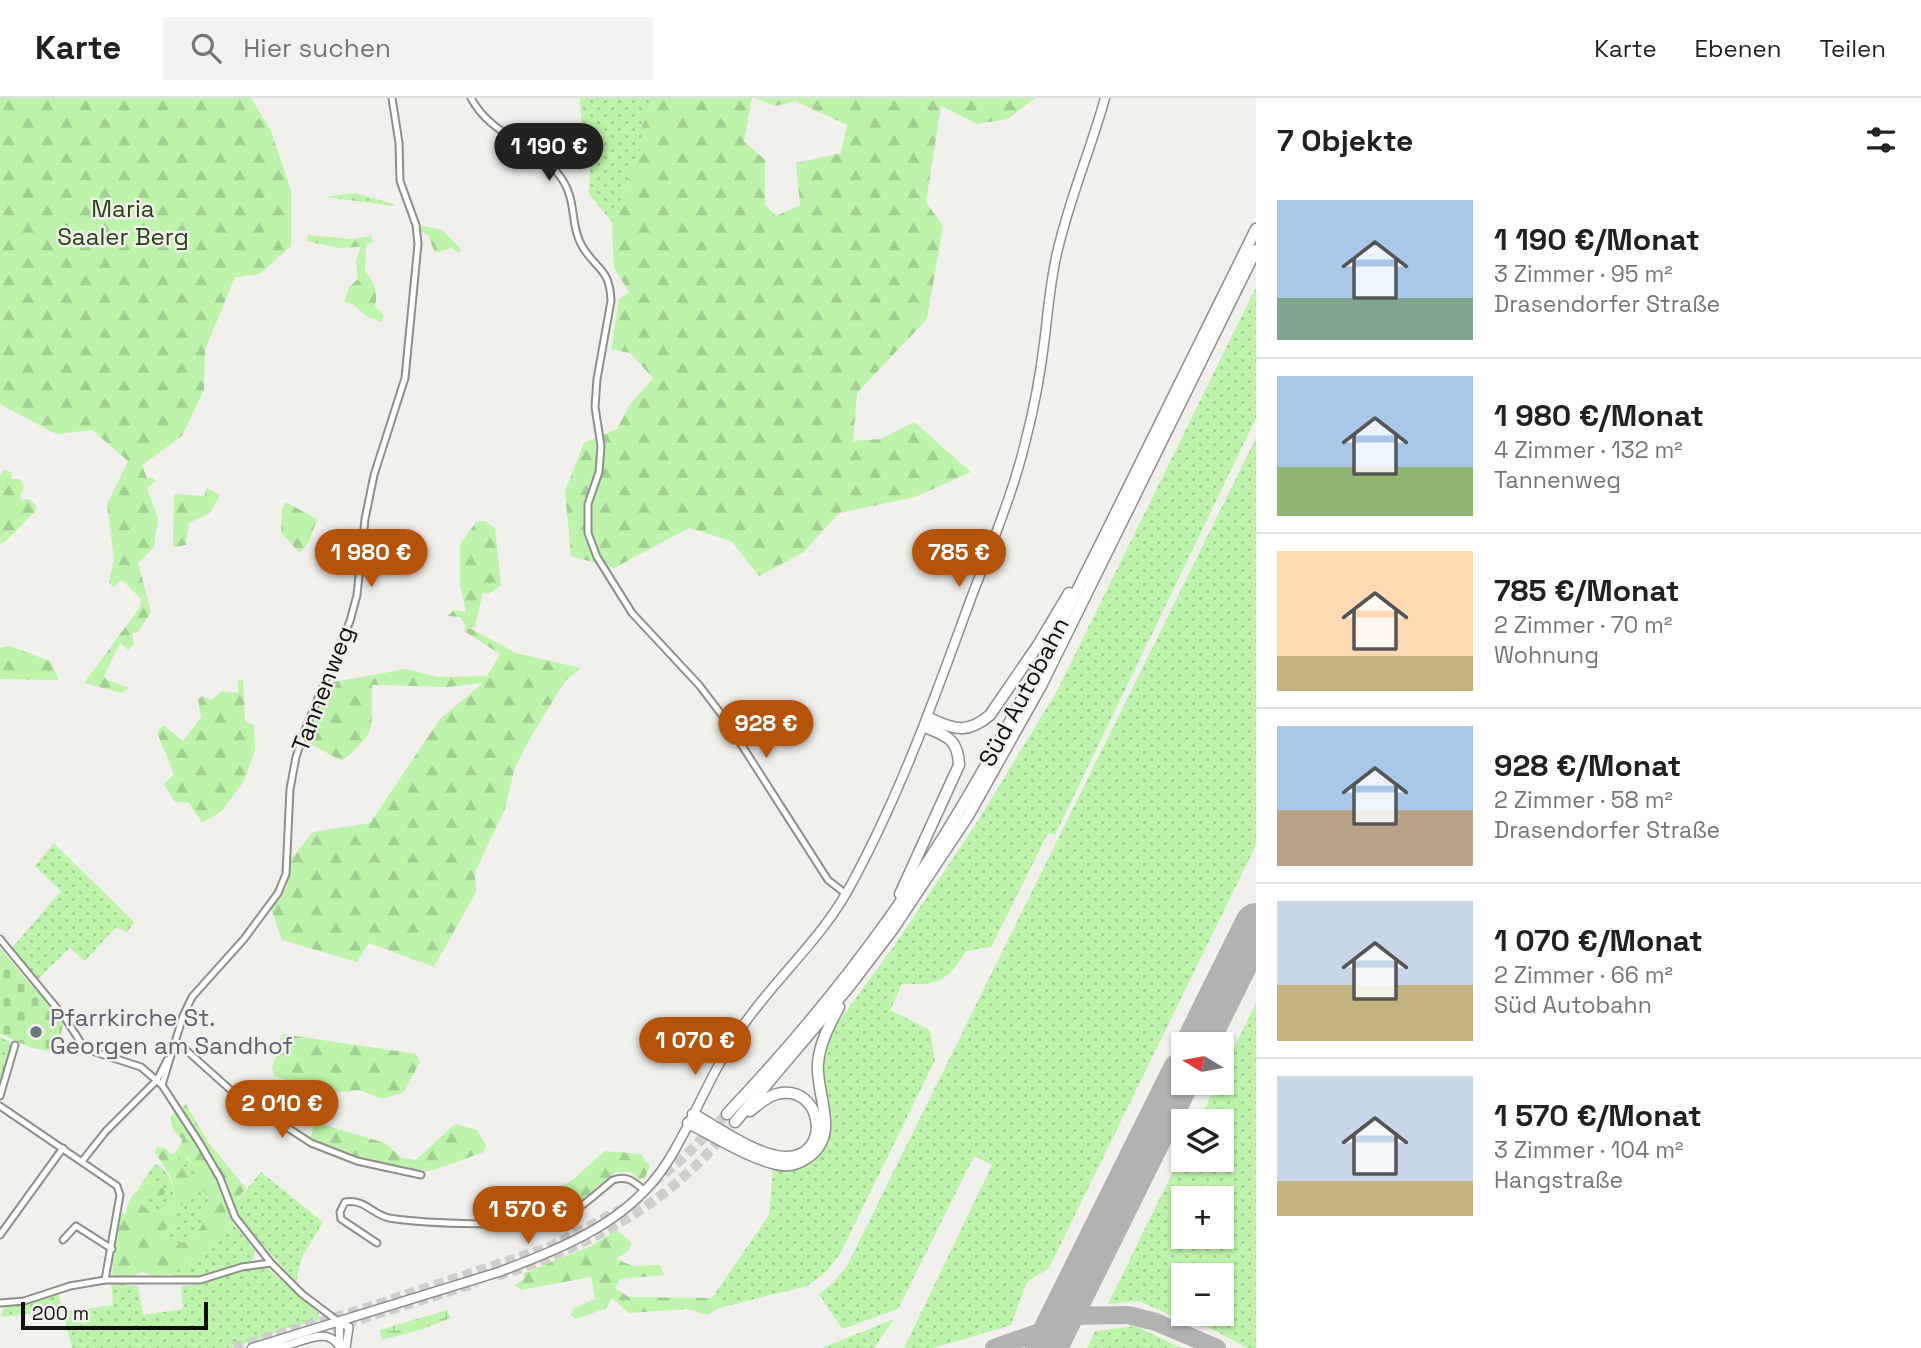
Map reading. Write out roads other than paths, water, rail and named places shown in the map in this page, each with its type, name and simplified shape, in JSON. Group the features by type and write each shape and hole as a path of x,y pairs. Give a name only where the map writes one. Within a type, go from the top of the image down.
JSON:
{"highway":[{"name":"Süd Autobahn","path":"731,1118 892,913 960,810 1021,702 1256,229"},
{"name":"Süd Autobahn","path":"731,1118 848,988 893,929 939,861 1022,722 1256,250"},
{"path":"927,722 968,730 990,715 1090,565"},
{"path":"892,913 959,765 958,750 952,741 927,722"},
{"path":"690,1119 755,1157 779,1165 789,1165 810,1157 821,1142 825,1124 818,1081 820,1050 824,1035 848,988"},
{"path":"690,1119 758,1149 787,1157 807,1149 814,1140 818,1122 807,1102 790,1093 776,1094 731,1118"}],"main road":[{"path":"255,1347 499,1272 578,1239 615,1218 645,1191 669,1159 740,1029 820,932 846,894 927,722 1025,444 1036,397 1056,253 1105,98"}],"street":[{"name":"Tannenweg","path":"83,1160 106,1130 160,1082 192,997 244,939 278,893 286,874 290,789 296,757 350,621 357,595 365,519 374,475 405,378 418,244 416,225 400,181 399,143 392,98"},
{"path":"471,98 486,121 532,151 557,172 573,201 577,233 582,247 602,268 611,289 595,407 601,446 599,472 588,505 588,533 597,557 632,613 699,685 725,719 828,880 846,894"},
{"path":"0,939 65,1018 82,1046 141,1067 160,1082 200,1142 235,1217 271,1263 302,1294 349,1327 346,1348"},
{"path":"176,1041 234,1093 311,1143 357,1161 421,1175"},
{"path":"0,1096 16,1045"},
{"path":"0,1106 117,1185 120,1195 105,1280"},
{"path":"0,1235 63,1148"},
{"path":"377,1243 341,1219 340,1212 345,1202 356,1201 386,1217 444,1223 541,1222 578,1209 613,1180 632,1179 645,1191"},
{"path":"63,1240 74,1227 80,1226 112,1249"},
{"path":"0,1303 24,1301 70,1286 105,1280 200,1280 242,1266 271,1263"},
{"path":"339,1322 340,1348"},
{"path":"255,1347 286,1345 322,1335 332,1338 340,1348"}],"tunnel":[{"path":"653,1183 682,1159 727,1114"},
{"path":"497,1276 550,1257 625,1220 671,1188 709,1152 735,1122"},
{"path":"234,1348 547,1248 620,1210"},
{"path":"303,1337 476,1283"}],"place":[{"name":"Pfarrkirche St. Georgen am Sandhof","path":"36,1032"}],"park label":[{"name":"Maria Saaler Berg","path":"123,223"}]}
